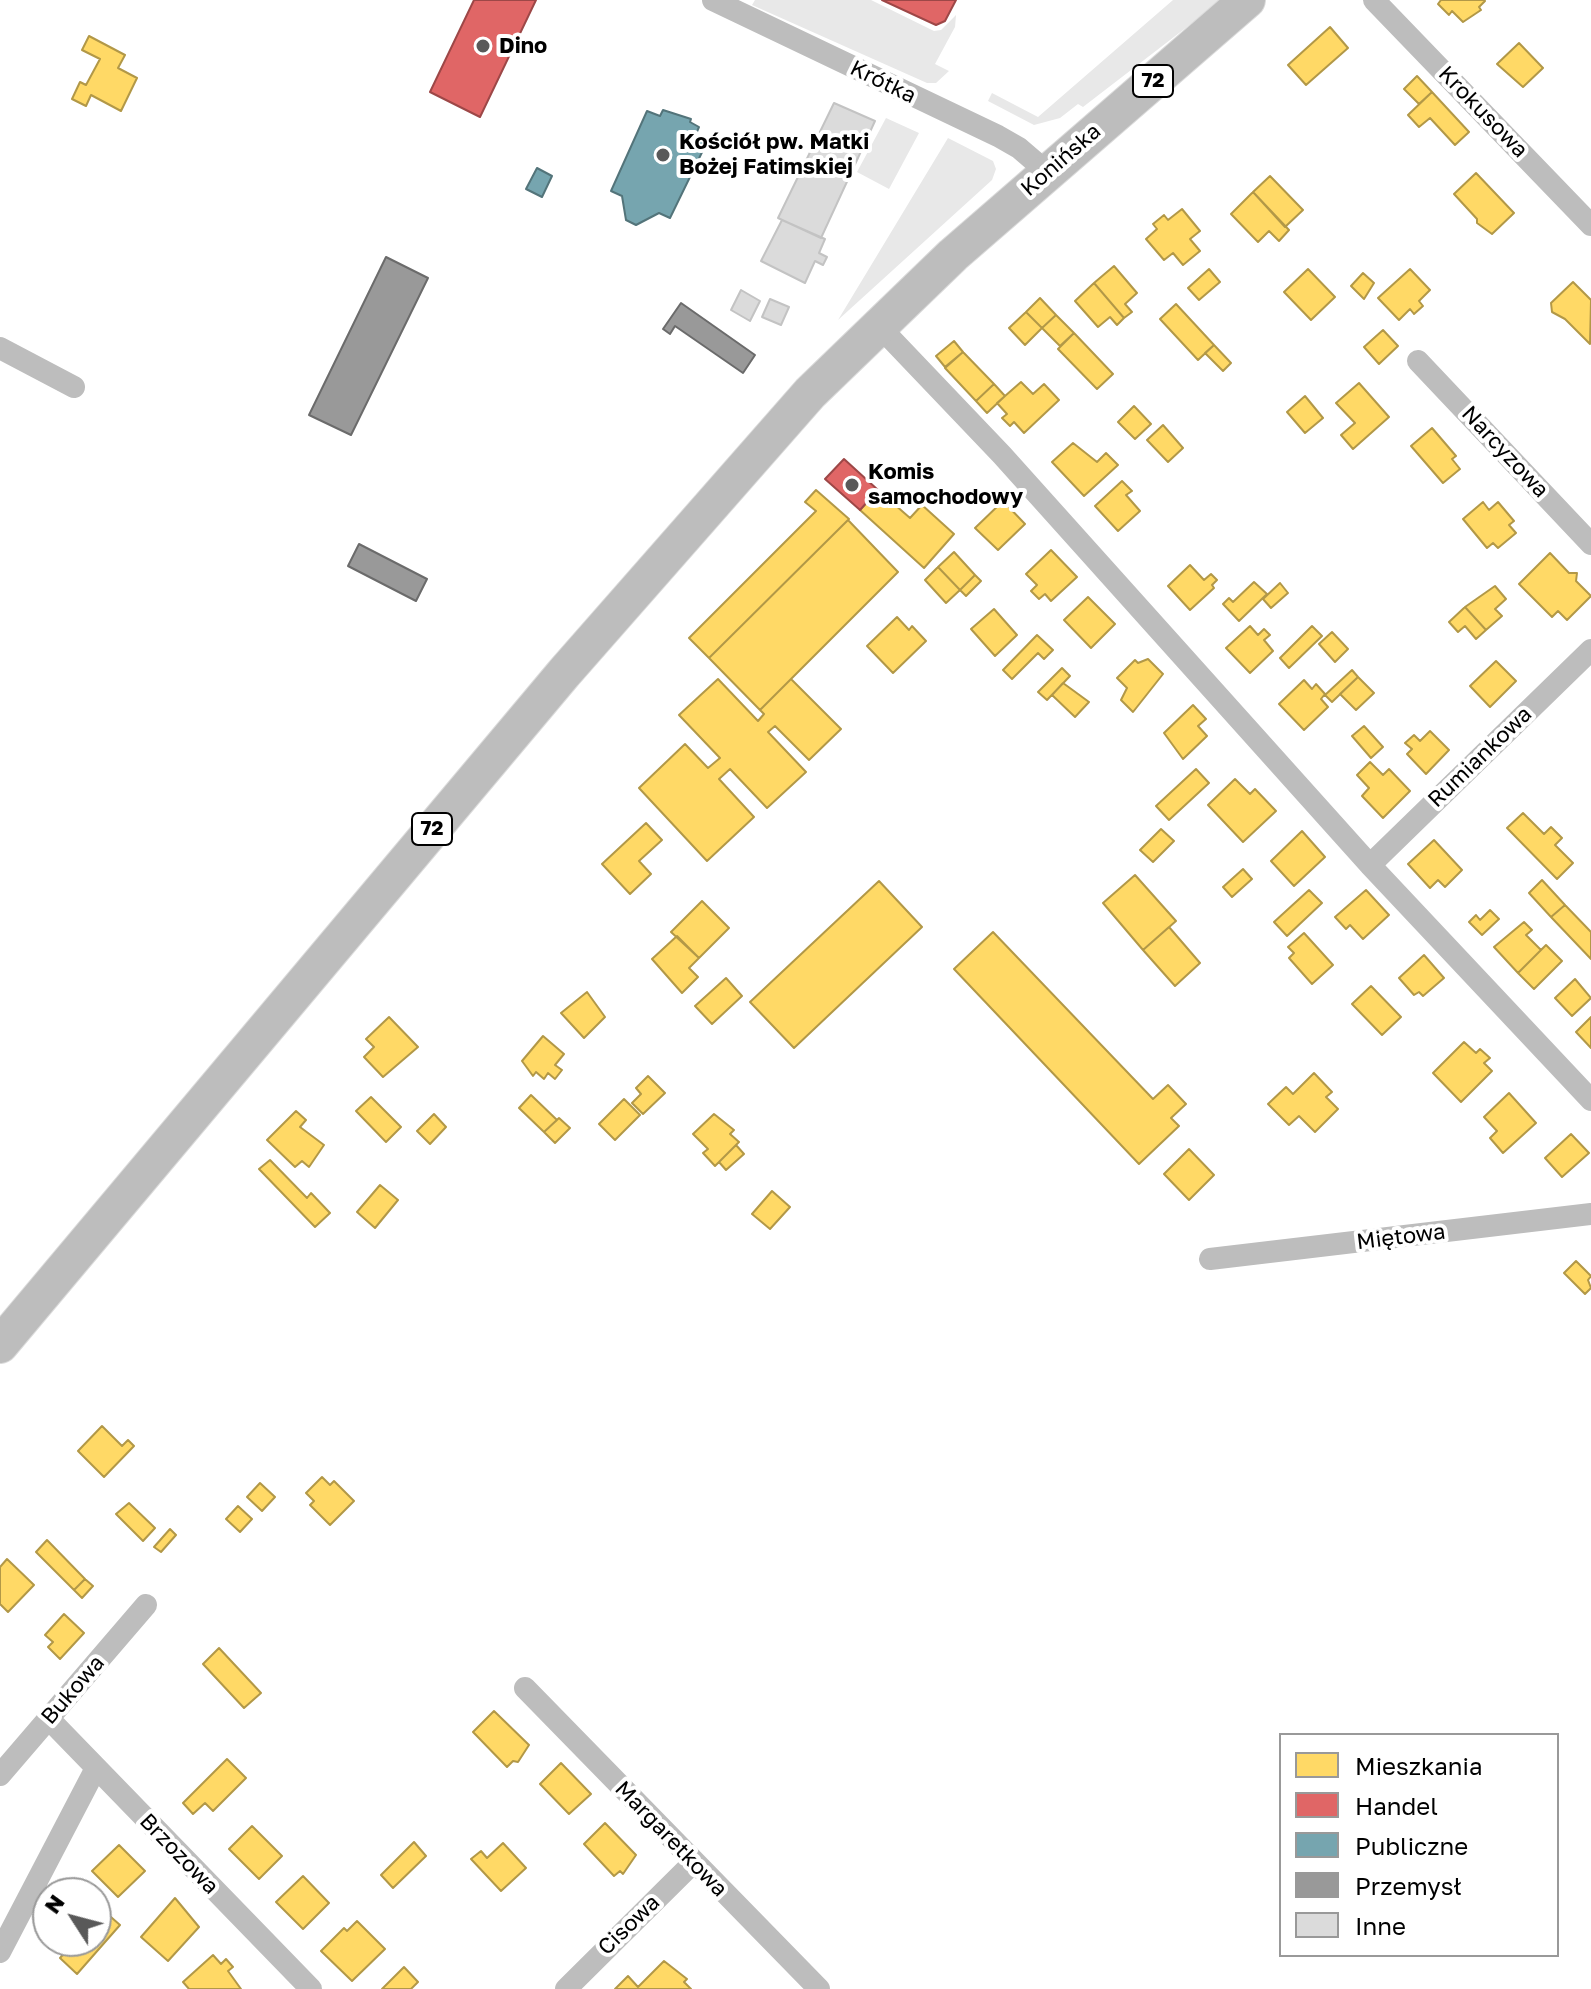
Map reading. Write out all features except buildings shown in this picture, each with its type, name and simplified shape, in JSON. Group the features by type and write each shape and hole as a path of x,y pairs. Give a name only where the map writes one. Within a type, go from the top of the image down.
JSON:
{"main road":[{"name":"Konińska","path":"878,325 1047,172 1247,0"},
{"name":"72","path":"0,1345 679,538 810,393 878,325"}],"street":[{"name":"Krótka","path":"713,0 998,136 1034,158 1047,172"},
{"name":"Krokusowa","path":"1374,0 1591,225"},
{"path":"878,325 1002,455 1370,865 1591,1100"},
{"path":"0,348 74,387"},
{"name":"Narcyzowa","path":"1418,361 1591,544"},
{"name":"Rumiankowa","path":"1370,865 1591,650"},
{"name":"Miętowa","path":"1210,1259 1591,1214"},
{"name":"Bukowa","path":"0,1775 146,1605"},
{"name":"Margaretkowa","path":"525,1688 819,1989"},
{"name":"Brzozowa","path":"48,1718 311,1989"},
{"path":"0,1952 96,1768"},
{"name":"Cisowa","path":"566,1989 693,1863"}],"shaded area":[{"path":"755,0 871,0 934,31 941,30 956,15 955,27 935,64 949,71 936,83 927,83 752,5"},
{"path":"1173,0 1222,0 1083,107 1078,104 1060,118 1034,125 988,101 992,93 1038,117"},
{"path":"886,118 919,133 889,189 857,172"},
{"path":"948,138 993,161 996,169 992,180 838,320"}],"place":[{"name":"Dino","path":"483,46"},
{"name":"Kościół pw. Matki Bożej Fatimskiej","path":"663,155"},
{"name":"Komis samochodowy","path":"852,485"}]}
